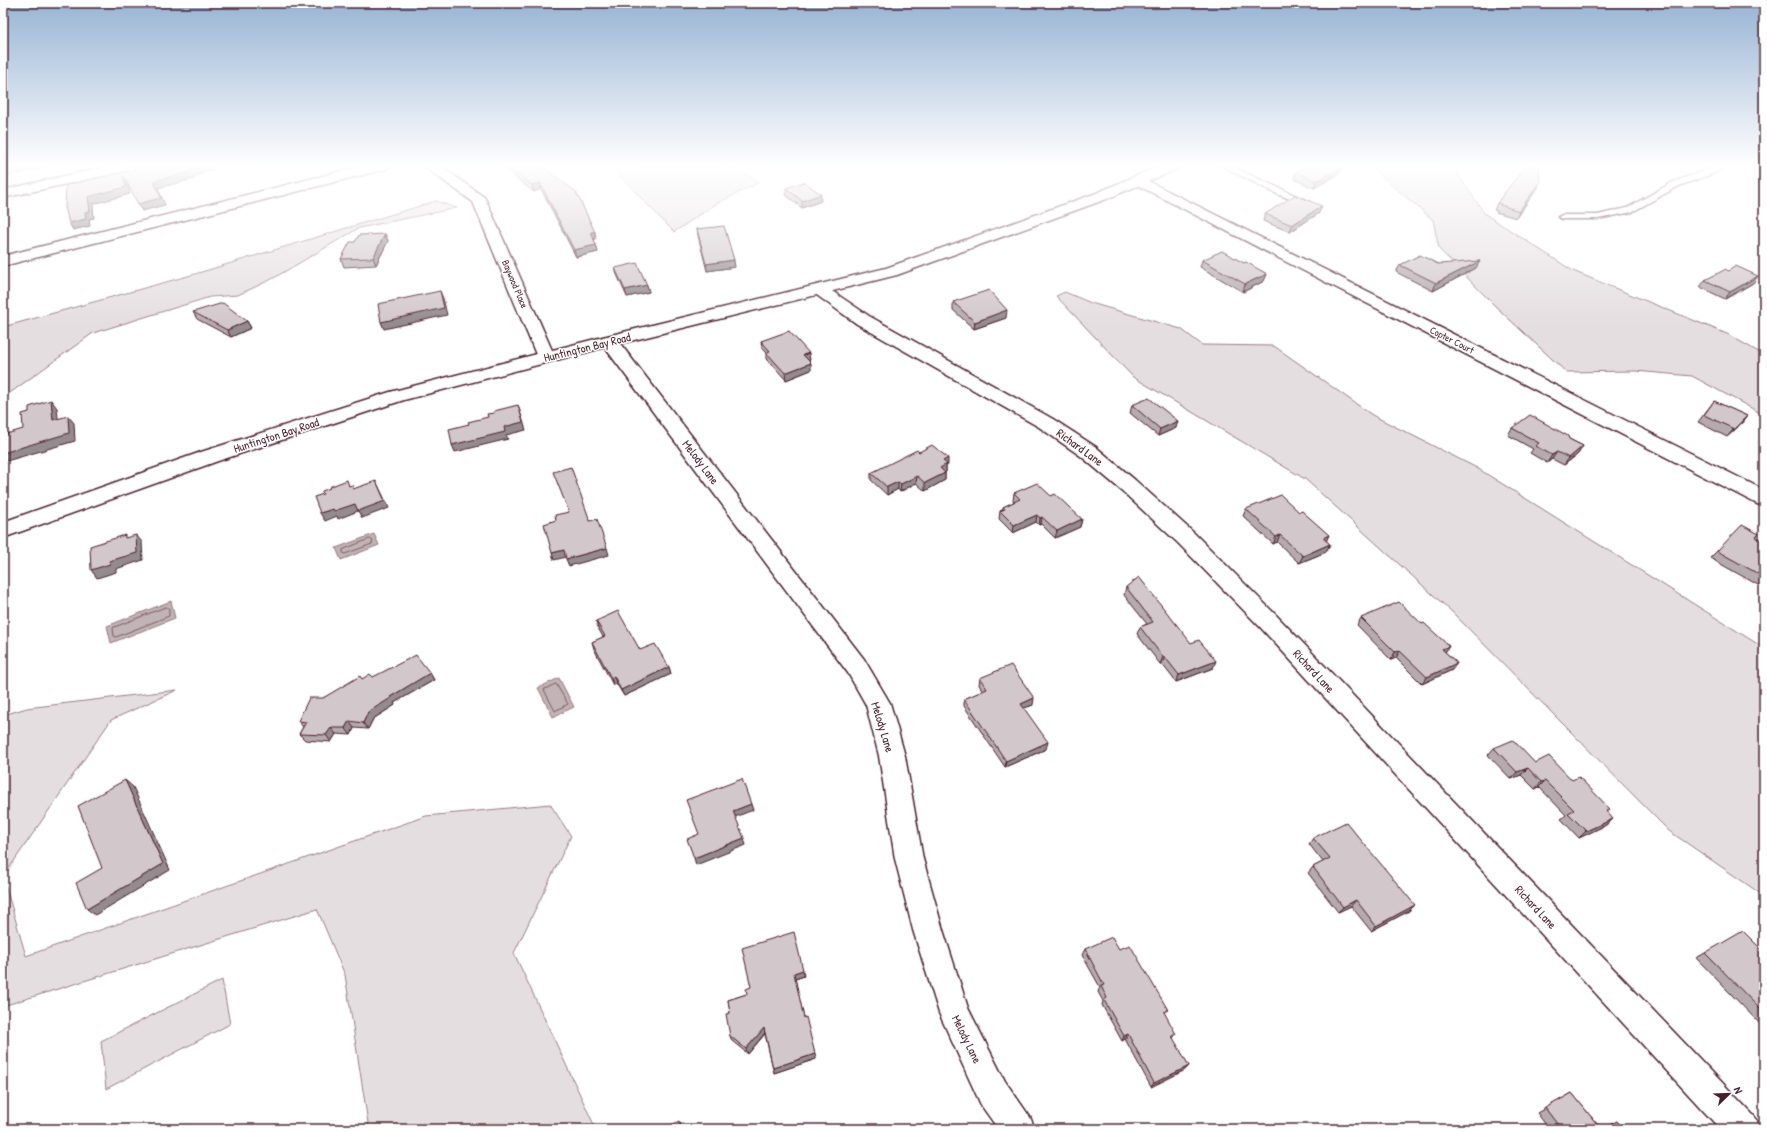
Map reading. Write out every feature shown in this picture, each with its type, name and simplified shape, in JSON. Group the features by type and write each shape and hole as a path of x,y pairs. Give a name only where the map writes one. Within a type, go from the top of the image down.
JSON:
{"street":[{"path":"3,261 167,219"},
{"name":"Baywood Place","path":"487,219 546,357"},
{"name":"Huntington Bay Road","path":"3,530 211,456 398,396 546,357 891,272 1040,219"},
{"name":"Copter Court","path":"1214,219 1764,498"},
{"name":"Richard Lane","path":"820,290 863,320 1046,423 1089,452 1134,490 1186,538 1269,622 1743,1129"},
{"name":"Melody Lane","path":"610,341 856,666 878,702 892,756 909,859 928,930 954,1013 993,1093 1018,1129"}],"shaded area":[{"path":"377,219 404,219 359,228 272,279 238,295 210,297 93,333 3,398 3,327 195,274"},
{"path":"661,219 694,219 674,232"},
{"path":"1432,219 1492,219 1573,271 1727,334 1764,355 1764,415 1692,376 1635,371 1566,372 1494,305 1439,249"},
{"path":"1065,292 1091,303 1181,329 1202,345 1274,346 1372,415 1477,468 1764,648 1764,896 1669,831 1452,612 1305,479 1133,377 1056,296"},
{"path":"177,690 111,720 3,877 3,715 27,708"},
{"path":"550,804 571,836 514,953 596,1129 369,1129 345,975 317,909 3,1006 3,877 26,956 426,816"},
{"path":"222,980 230,1024 106,1089 101,1041"}],"water":[{"path":"374,534 379,545 341,560 336,548"},
{"path":"171,601 175,618 111,643 107,626"},
{"path":"559,678 574,707 553,717 538,688"}],"building":[{"path":"68,219 86,219 86,219 69,223"},
{"path":"558,219 589,219 595,232 591,232 596,245 574,250"},
{"path":"1277,219 1302,219 1292,225"},
{"path":"724,226 734,260 706,264 697,229"},
{"path":"385,234 373,258 341,259 350,242 355,242 359,235"},
{"path":"1222,251 1267,274 1245,284 1202,260"},
{"path":"1420,255 1438,264 1480,261 1436,283 1400,265"},
{"path":"637,263 647,285 625,290 615,268"},
{"path":"1736,266 1758,276 1730,292 1705,280 1726,269 1728,271"},
{"path":"989,290 1007,310 975,322 953,302"},
{"path":"440,291 444,308 381,322 378,304"},
{"path":"223,303 247,321 227,330 193,312"},
{"path":"789,331 809,353 803,355 811,363 785,373 766,352 770,351 761,341"},
{"path":"1149,398 1178,421 1160,429 1132,405"},
{"path":"51,400 53,420 68,416 69,433 3,453 3,435 23,429 22,414 29,412 29,407"},
{"path":"1714,401 1747,416 1734,429 1704,415"},
{"path":"518,405 523,422 504,427 505,432 452,445 449,429 488,417 487,414 494,413 494,411"},
{"path":"1530,415 1583,446 1569,458 1557,452 1552,455 1535,446 1539,443 1512,428"},
{"path":"932,445 948,458 943,461 947,464 940,468 945,473 925,483 917,476 901,484 898,482 887,487 871,473 917,450 919,452"},
{"path":"571,467 590,521 597,519 607,548 566,559 564,550 552,553 544,524 556,520 555,515 569,512 553,472"},
{"path":"347,480 349,486 352,485 353,489 376,481 385,501 358,511 355,504 334,511 333,509 320,513 314,497 323,494 322,491 330,488 329,487"},
{"path":"1037,483 1051,496 1055,494 1082,519 1057,531 1042,517 1040,518 1037,515 1014,525 1000,511 1005,509 1003,507 1020,499 1014,493"},
{"path":"1281,495 1299,512 1302,511 1329,535 1323,538 1330,544 1303,556 1280,535 1276,537 1246,509"},
{"path":"1742,525 1759,534 1756,537 1764,541 1764,577 1717,551"},
{"path":"125,535 125,538 136,535 137,553 109,561 110,564 91,570 90,546"},
{"path":"1139,577 1191,643 1199,640 1216,661 1179,675 1140,627 1153,622 1126,587"},
{"path":"1399,602 1422,624 1424,623 1449,646 1442,649 1457,663 1427,677 1400,651 1395,652 1361,618"},
{"path":"618,611 640,650 655,644 669,667 621,690 614,676 611,678 592,642 605,636 596,621"},
{"path":"416,655 430,673 368,712 363,723 349,721 345,728 331,728 326,735 299,734 306,722 298,721 309,698 323,698 360,676 362,679 370,674 373,677"},
{"path":"1011,665 1034,698 1021,704 1048,742 1006,761 964,699 987,689 980,678"},
{"path":"1513,740 1535,763 1549,756 1572,780 1579,777 1610,809 1606,811 1613,819 1586,831 1568,813 1574,810 1545,781 1541,782 1528,768 1517,772 1494,748"},
{"path":"742,779 751,804 733,811 744,838 694,858 687,839 699,834 686,800"},
{"path":"125,780 163,864 87,909 76,883 102,868 78,806"},
{"path":"1346,822 1415,905 1376,926 1356,900 1343,907 1313,867 1330,858 1313,838"},
{"path":"1743,931 1764,952 1764,1013 1705,953"},
{"path":"794,932 803,970 794,973 804,1018 806,1017 815,1054 773,1068 764,1028 746,1049 730,1036 726,1014 730,1013 728,1000 747,994 746,989 751,987 742,948"},
{"path":"1112,937 1119,949 1130,945 1168,1010 1164,1012 1176,1034 1172,1036 1189,1066 1154,1083 1128,1034 1124,1036 1104,1000 1107,998 1101,986 1104,985 1085,949"},
{"path":"1572,1093 1601,1129 1561,1129 1545,1108"},
{"path":"679,1121 682,1129 664,1129"},
{"path":"1617,1121 1623,1129 1604,1129"}]}
